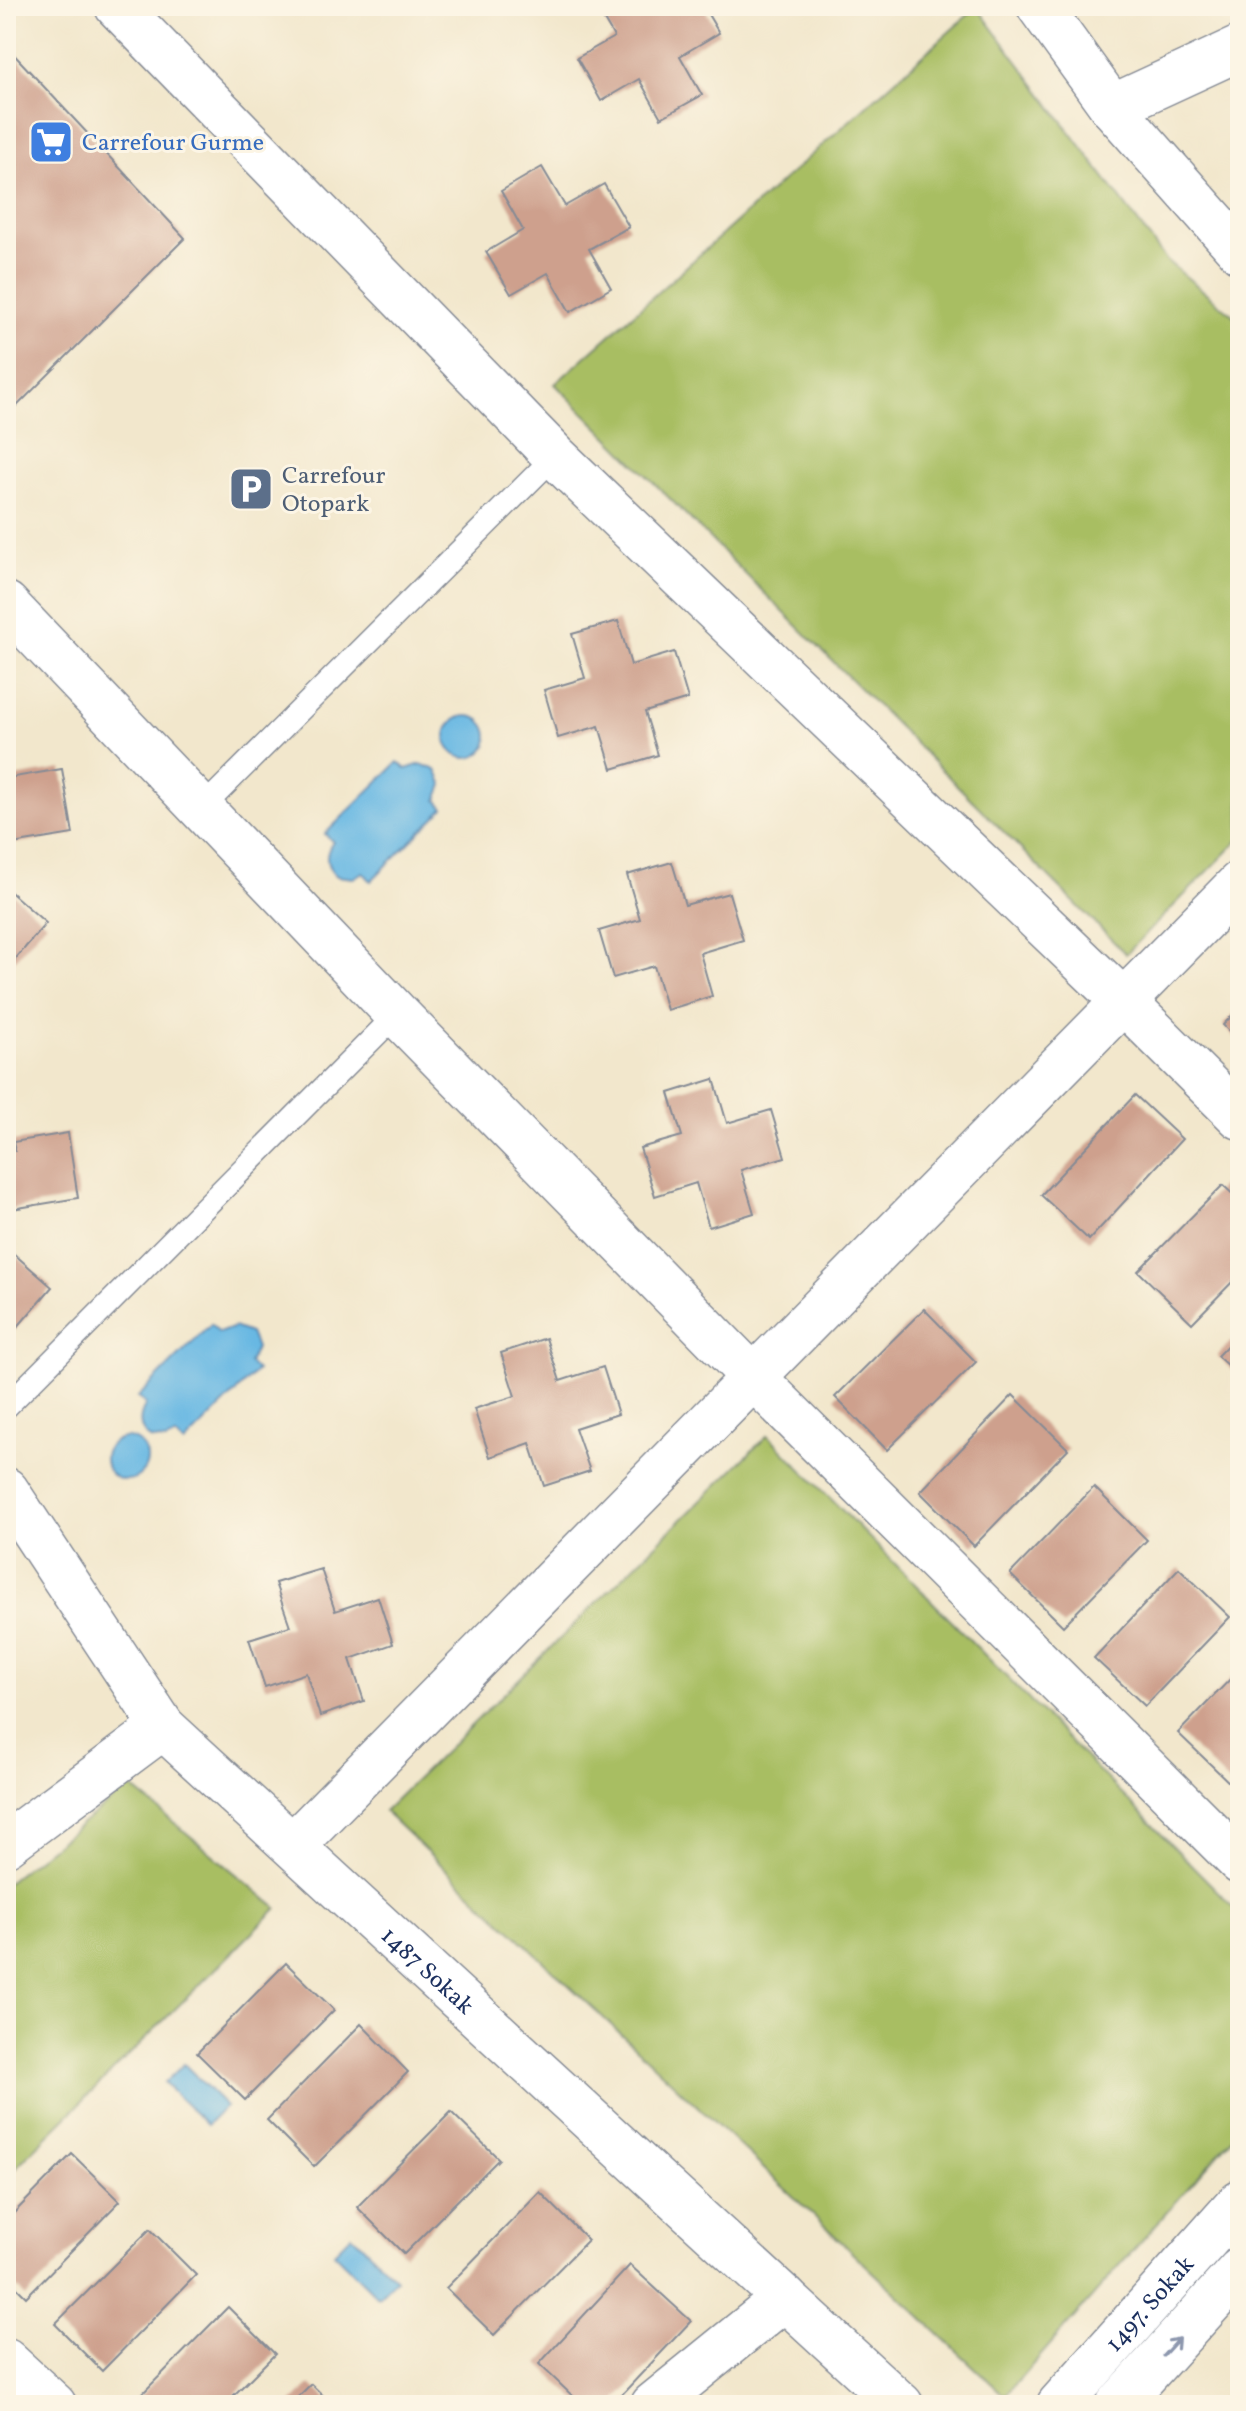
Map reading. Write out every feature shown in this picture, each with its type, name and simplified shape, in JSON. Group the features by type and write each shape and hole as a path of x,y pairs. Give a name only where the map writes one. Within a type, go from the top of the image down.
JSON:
{"street":[{"path":"117,6 555,456 1240,1117"},
{"path":"1039,6 1112,107 1240,251"},
{"path":"1112,107 1240,48"},
{"path":"6,604 397,1014 753,1377 1240,1862"},
{"path":"293,1845 1240,883"},
{"name":"1487 Sokak","path":"6,1490 163,1727 901,2405"},
{"path":"6,1844 163,1727"},
{"name":"1497. Sokak","path":"1059,2405 1240,2202"},
{"name":"1497. Sokak","path":"1118,2405 1240,2270"},
{"path":"653,2405 785,2298"},
{"path":"6,2361 54,2405"}],"lane":[{"path":"201,809 555,456"},
{"path":"6,1407 397,1014"}],"green space":[{"path":"977,7 1167,261 1240,321 1240,839 1126,954 555,384"},
{"path":"768,1435 1240,1914 1240,2129 1005,2396 384,1811"},
{"path":"130,1786 277,1908 6,2177 6,1883"}],"water":[{"path":"467,716 482,722 488,737 482,752 467,758 452,752 446,737 452,722"},
{"path":"398,762 406,769 421,764 436,770 443,785 437,800 444,808 371,881 363,872 353,878 337,876 327,860 333,842 325,834"},
{"path":"211,1324 219,1333 234,1327 250,1333 256,1348 249,1363 257,1371 184,1444 176,1436 166,1441 150,1439 140,1423 146,1405 138,1397"},
{"path":"126,1438 141,1444 147,1459 141,1474 126,1480 111,1474 105,1459 111,1444"},
{"path":"184,2064 226,2106 207,2125 164,2083"},
{"path":"352,2235 396,2279 378,2297 334,2253"}],"building":[{"path":"596,6 651,6 655,13 667,6 703,6 719,33 680,56 702,95 661,118 639,79 601,101 577,58 614,37"},
{"name":"Carrefour Gurme","path":"6,46 185,238 16,407 6,405"},
{"path":"542,167 565,206 604,184 629,227 589,249 611,288 570,312 548,273 511,294 486,252 523,230 501,191"},
{"path":"618,621 631,665 674,652 688,699 645,712 658,755 612,769 599,726 558,738 544,690 585,678 572,634"},
{"path":"62,769 73,834 6,845 8,778"},
{"path":"672,862 685,905 729,893 743,940 700,953 712,996 667,1010 654,966 613,978 599,931 640,919 627,875"},
{"path":"6,888 46,923 6,970"},
{"path":"1240,1007 1240,1042 1223,1025"},
{"path":"714,1079 727,1123 771,1110 785,1157 741,1170 754,1213 709,1227 696,1183 655,1196 640,1148 682,1136 669,1093"},
{"path":"1135,1095 1182,1139 1089,1240 1041,1195"},
{"path":"68,1133 78,1198 6,1210 6,1152 15,1151 13,1142"},
{"path":"1223,1185 1240,1201 1240,1274 1192,1323 1138,1271"},
{"path":"6,1247 52,1287 9,1337 6,1334"},
{"path":"924,1309 976,1362 887,1450 835,1397"},
{"path":"1240,1332 1240,1377 1217,1356"},
{"path":"546,1338 560,1381 603,1367 618,1414 575,1428 590,1471 544,1486 530,1443 490,1457 474,1409 515,1396 501,1353"},
{"path":"1013,1395 1068,1449 974,1546 920,1492"},
{"path":"1094,1487 1147,1540 1063,1626 1010,1574"},
{"path":"1179,1568 1230,1617 1145,1706 1094,1658"},
{"path":"321,1569 335,1611 378,1597 393,1644 350,1659 364,1701 320,1716 306,1673 265,1687 249,1639 290,1626 275,1583"},
{"path":"1240,1669 1240,1781 1234,1787 1178,1733"},
{"path":"286,1963 334,2010 245,2100 197,2053"},
{"path":"361,2024 408,2072 314,2167 267,2120"},
{"path":"451,2112 499,2159 404,2254 357,2207"},
{"path":"72,2154 120,2201 26,2297 6,2277 6,2221"},
{"path":"540,2192 588,2240 494,2335 446,2288"},
{"path":"150,2229 196,2275 102,2371 55,2324"},
{"path":"630,2265 691,2321 612,2405 582,2405 539,2364"},
{"path":"228,2307 275,2354 224,2405 137,2405 134,2402"},
{"path":"311,2384 333,2405 290,2405"}],"place":[{"name":"Carrefour Gurme","path":"51,142"},
{"name":"Carrefour Otopark","path":"251,489"}]}
